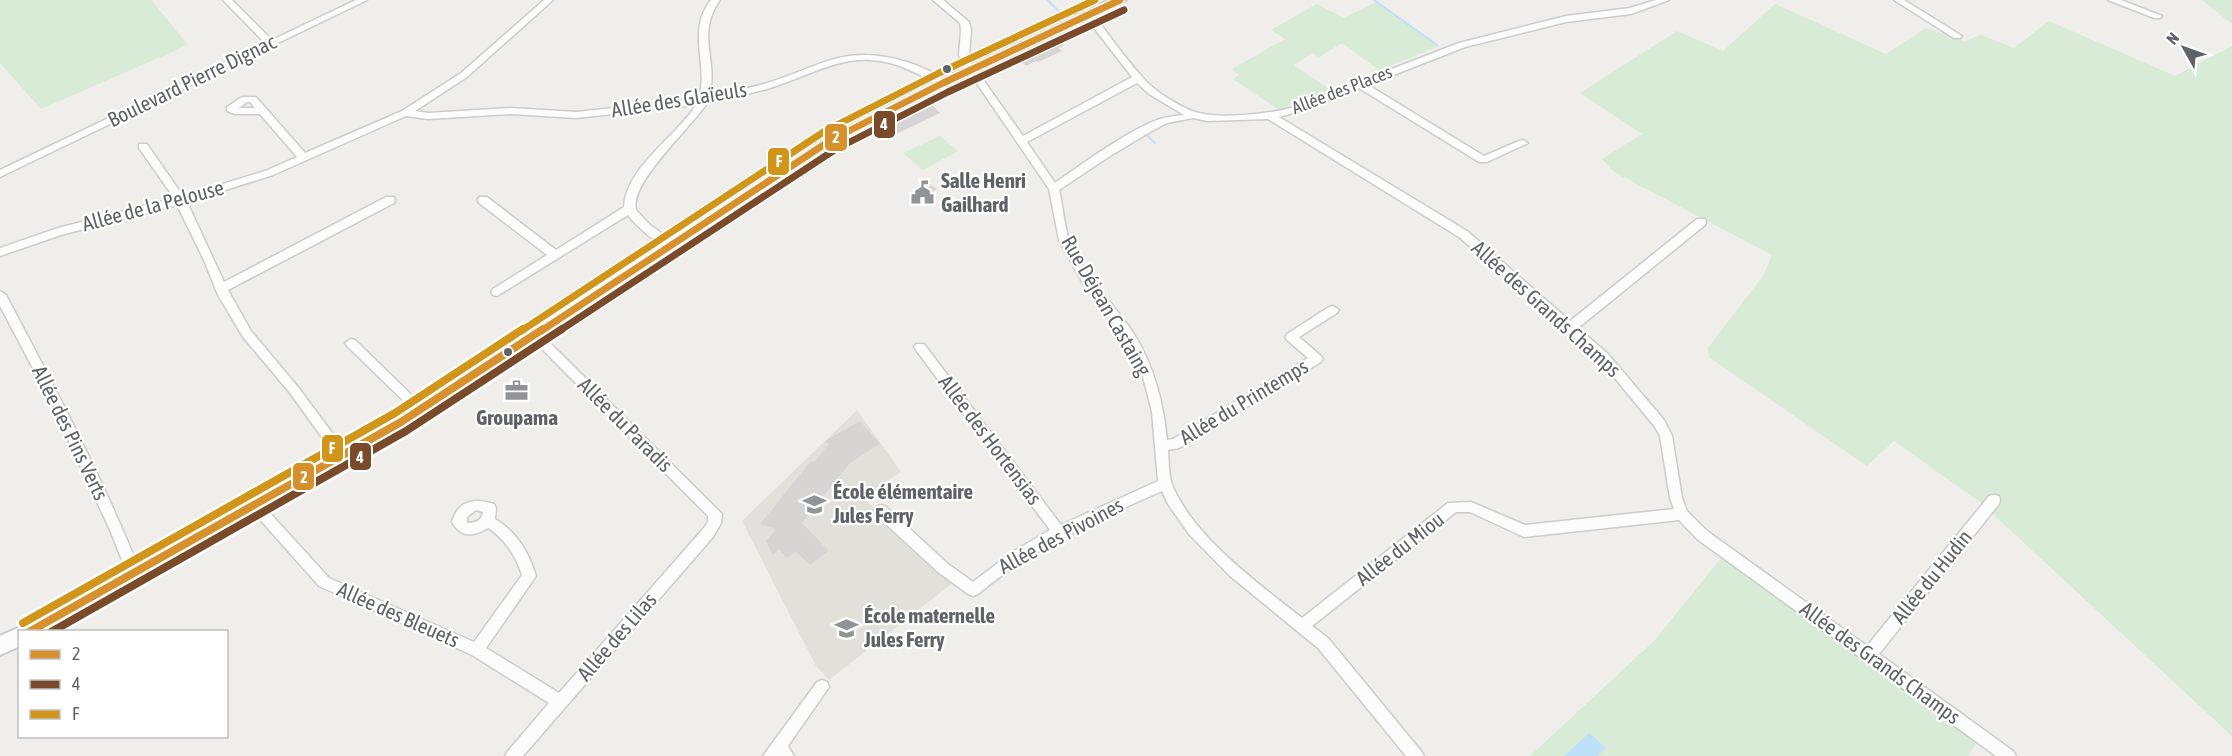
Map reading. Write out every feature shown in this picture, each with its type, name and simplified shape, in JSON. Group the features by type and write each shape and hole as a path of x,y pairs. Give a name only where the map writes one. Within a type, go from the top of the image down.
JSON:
{"main road":[{"path":"32,630 343,457 420,410 831,140 943,82 1120,0"},
{"path":"0,646 18,637"}],"street":[{"path":"227,0 270,43"},
{"name":"Allée de la Pelouse","path":"0,252 58,232 182,200 259,177 405,113 464,75 549,0"},
{"path":"671,246 634,216 629,209 630,195 640,178 704,100 705,19 717,0"},
{"path":"937,0 964,22 966,30 964,56 969,70"},
{"path":"1622,0 1631,11"},
{"name":"Allée des Places","path":"1089,15 1138,78 1152,92 1192,115 1222,119 1270,116 1294,110 1462,45 1566,19 1631,11 1665,0"},
{"path":"1898,0 1957,36"},
{"path":"2112,0 2157,16"},
{"name":"Boulevard Pierre Dignac","path":"0,174 360,1"},
{"name":"Allée des Glaïeuls","path":"405,113 428,116 511,111 576,115 704,100 767,86 848,58 872,57 890,60 912,67 943,82"},
{"name":"Rue Déjean Castaing","path":"969,70 981,83 1054,189 1064,240 1091,288 1128,335 1148,373 1158,412 1165,484 1173,500 1194,530 1235,572 1303,625 1354,679 1416,756"},
{"path":"1021,141 1138,78"},
{"path":"1359,84 1483,160 1523,143"},
{"path":"264,111 304,159"},
{"path":"1054,189 1094,161 1143,132 1164,121 1192,115"},
{"name":"Allée des Grands Champs","path":"1270,116 1445,222 1478,247 1571,327 1604,357 1660,424 1666,436 1676,498 1682,514 1702,535 1870,654 2008,756"},
{"path":"143,146 182,200 183,208 209,258 221,289 247,334 294,390 343,457"},
{"path":"221,289 390,200"},
{"path":"483,200 555,255"},
{"path":"496,292 629,209"},
{"path":"1571,327 1701,222"},
{"name":"Allée des Pins Verts","path":"0,295 56,401 117,530 134,574"},
{"name":"Allée du Printemps","path":"1160,446 1175,444 1317,359 1291,337 1333,310"},
{"name":"Allée du Paradis","path":"535,335 715,514"},
{"path":"351,343 420,410"},
{"name":"Allée des Hortensias","path":"920,347 1060,533"},
{"name":"Allée des Pivoines","path":"881,511 943,568 973,590 996,569 1060,533 1165,484"},
{"name":"Allée du Hudin","path":"1870,654 1994,500"},
{"name":"Allée des Bleuets","path":"255,506 324,582 477,650 560,702"},
{"name":"Allée du Miou","path":"1303,625 1453,507 1463,506 1480,510 1524,531 1682,514"},
{"name":"Allée des Lilas","path":"513,756 708,532 714,523 715,514"},
{"path":"477,650 530,576 525,558 498,526 487,521"},
{"path":"779,753 822,687"}],"shaded area":[{"path":"857,410 901,472 862,497 954,582 829,680 816,666 742,521"}],"green space":[{"path":"0,0 151,0 188,45 41,109 0,63"},
{"path":"2202,0 2232,0 2232,24"},
{"path":"1376,2 1439,46 1379,70 1342,43 1319,57 1312,53 1294,65 1331,90 1279,110 1233,79 1239,75 1232,69 1285,39 1271,30 1317,4 1344,18"},
{"path":"1775,4 1886,54 1926,28 1965,41 1981,35 2014,48 2049,21 2175,76 2232,46 2232,736 1980,502 1894,441 1867,466 1710,358 1707,349 1763,276 1772,255 1614,172 1602,159 1642,134 1580,93 1677,31 1723,51"},
{"path":"940,136 958,151 923,170 903,153"},
{"path":"1722,557 1937,709 1977,742 1968,756 1530,756 1654,641"}],"water":[{"path":"1589,733 1606,748 1597,756 1564,756"}],"building":[{"path":"1056,39 1064,46 1058,48 1062,51 1026,66 1016,58"},
{"path":"929,101 940,113 890,137 877,127 907,109 913,109"},
{"name":"Salle Henri Gailhard","path":"930,184 937,189 916,202 909,196"},
{"path":"860,421 880,444 850,463 802,523 829,551 810,565 796,552 787,558 779,549 773,555 766,541 776,529 760,524 811,461 814,462 829,444 825,441"}],"waterway":[{"path":"1048,0 1066,19"},
{"path":"1374,0 1437,45"},
{"path":"1143,132 1155,143"}],"transit line":[{"name":"F","path":"23,623 395,413 825,131 939,73 1095,0"},
{"name":"2","path":"33,630 401,422 831,140 943,83 1120,0"},
{"name":"4","path":"55,630 406,431 836,149 948,92 1124,10"}],"place":[{"name":"Salle Henri Gailhard","path":"923,193"},
{"name":"Groupama","path":"517,390"},
{"name":"École élémentaire Jules Ferry","path":"815,504"},
{"name":"École maternelle Jules Ferry","path":"846,628"}]}
